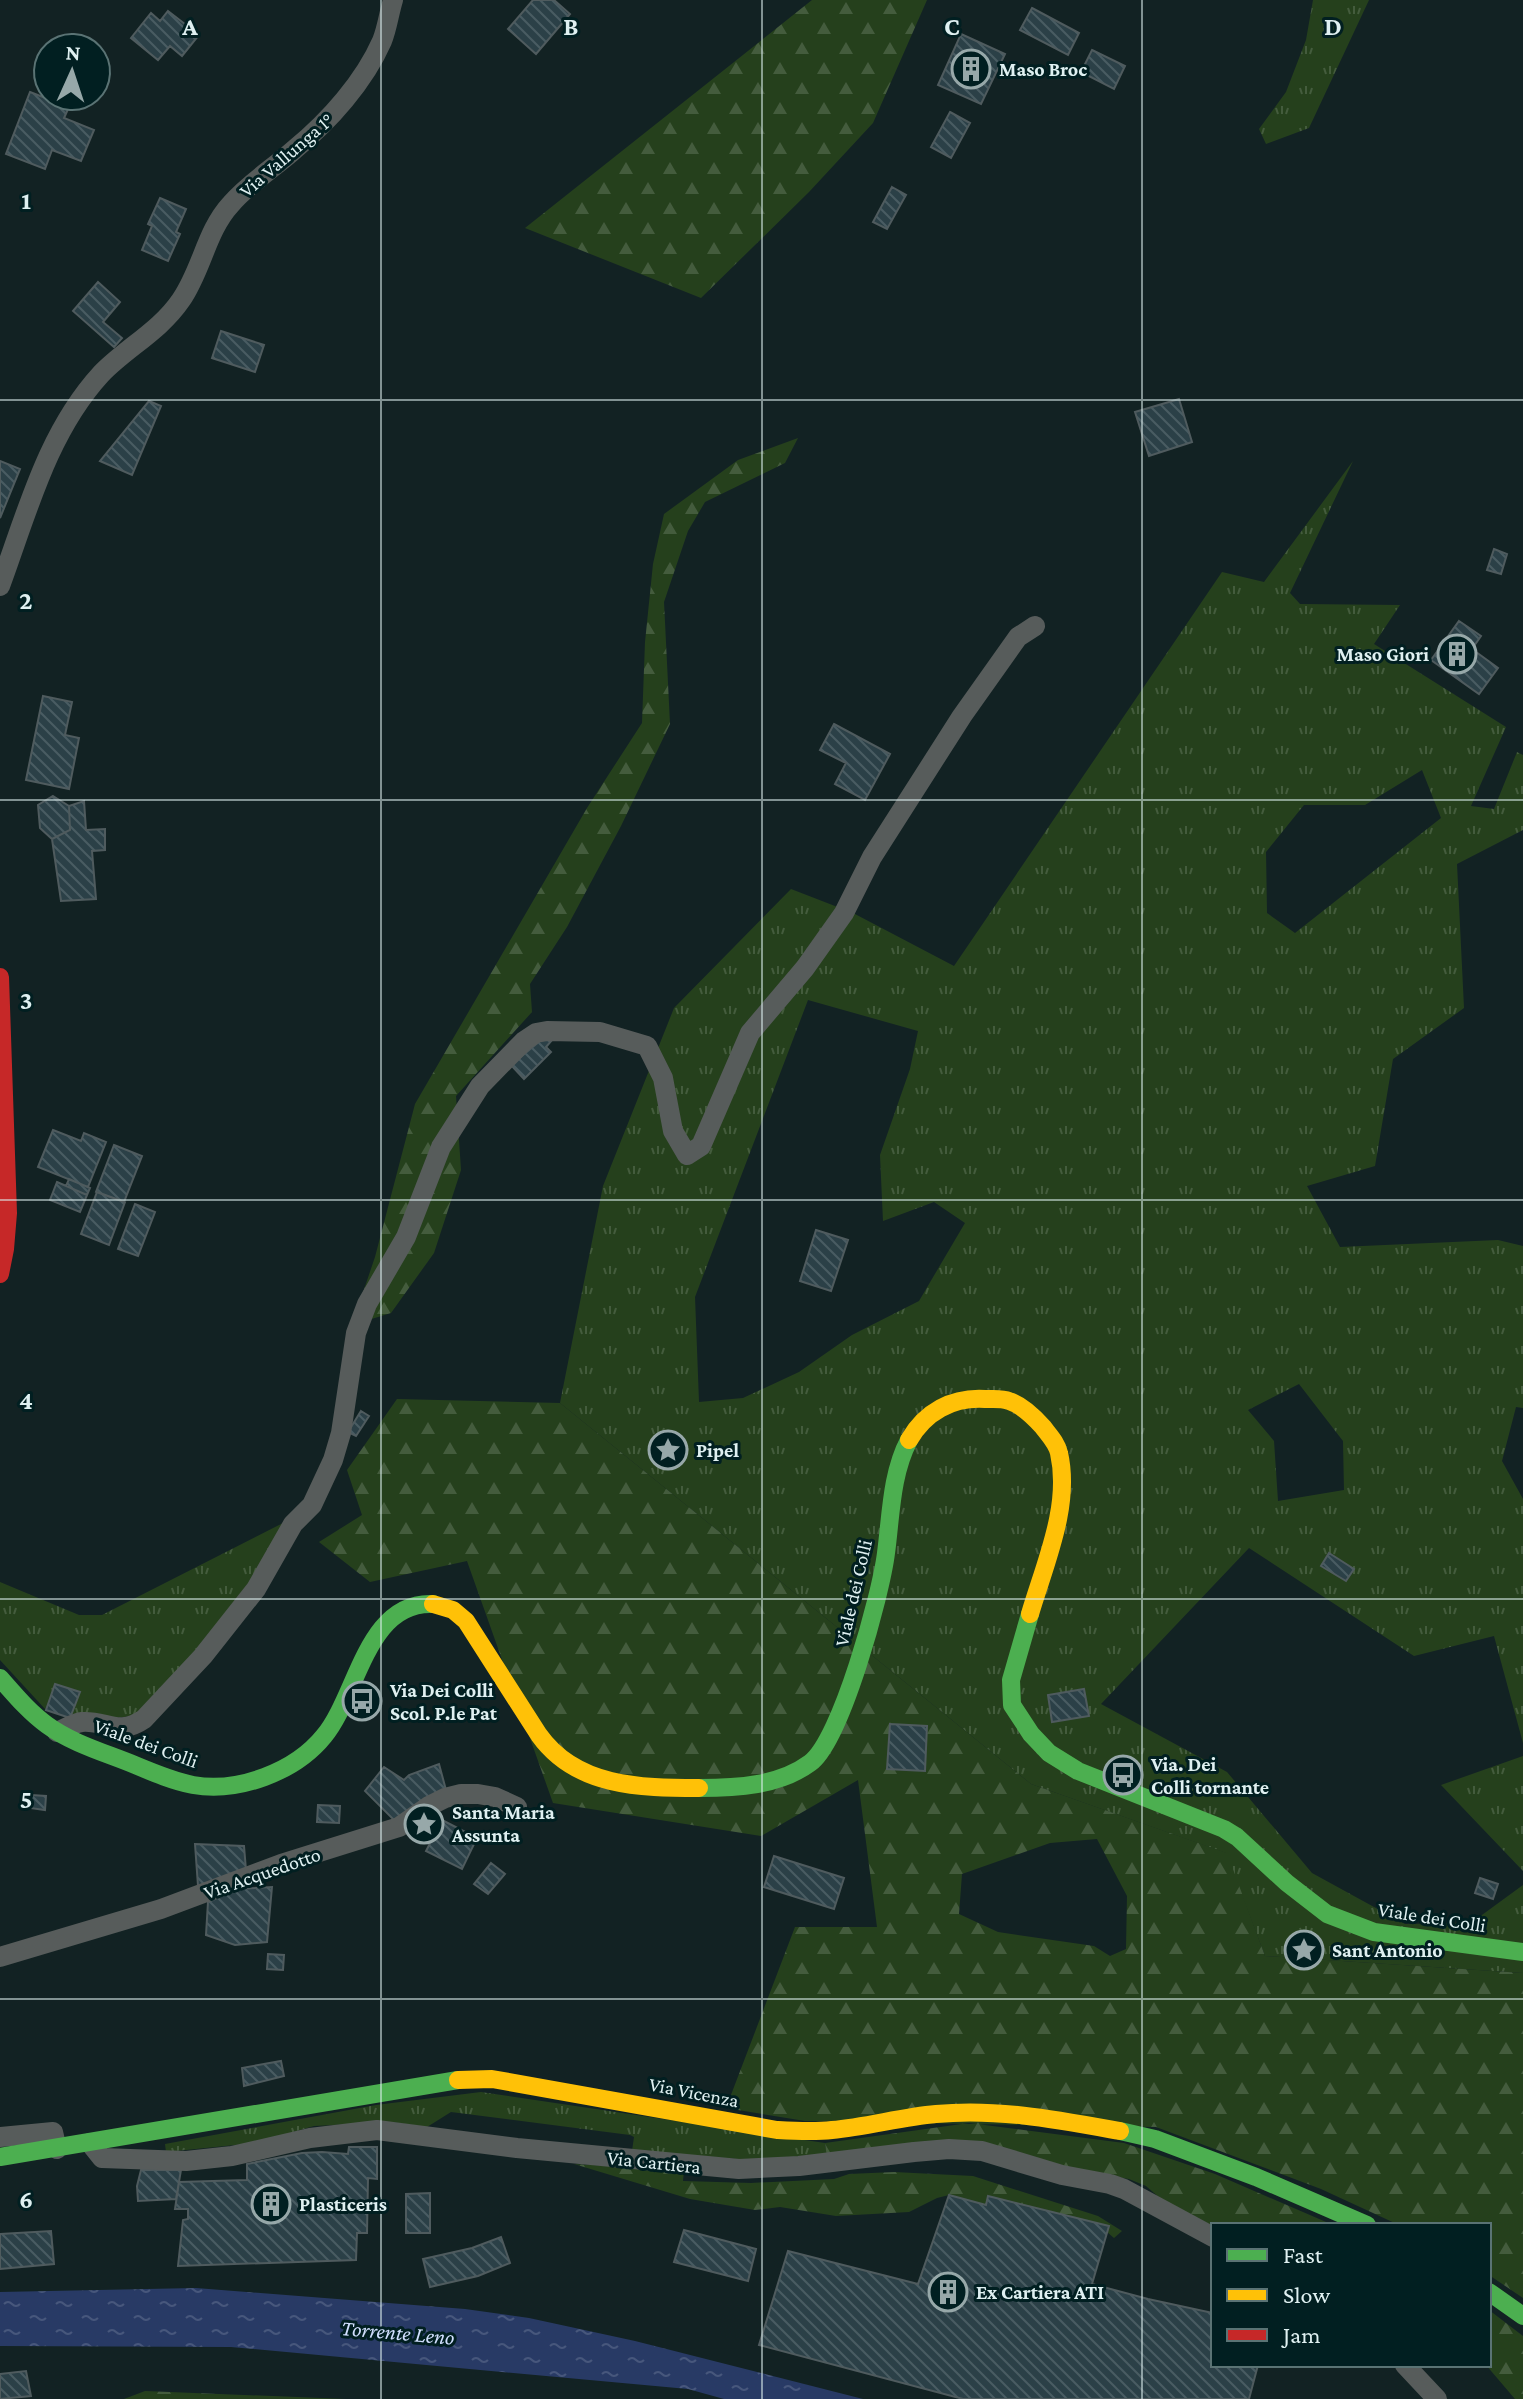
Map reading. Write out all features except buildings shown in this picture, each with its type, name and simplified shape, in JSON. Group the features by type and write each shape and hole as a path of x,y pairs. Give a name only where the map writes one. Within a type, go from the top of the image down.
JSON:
{"main road":[{"path":"0,977 8,1213 0,1274"},
{"name":"Viale dei Colli","path":"0,1678 30,1711 57,1732 164,1776 201,1786 244,1782 279,1769 305,1754 322,1739 338,1717 387,1620 404,1608 423,1604 442,1606 459,1614 546,1747 566,1764 589,1775 651,1787 738,1788 771,1781 803,1769 818,1759 827,1744 862,1657 883,1573 897,1481 914,1432 938,1408 969,1397 1011,1400 1037,1419 1058,1447 1061,1477 1062,1505 1011,1680 1012,1705 1031,1734 1049,1753 1078,1771 1224,1829 1327,1914 1374,1932 1523,1952"},
{"name":"Via Vicenza","path":"0,2157 411,2087 492,2079 777,2130 808,2132 934,2114 973,2112 1089,2125 1128,2132 1191,2152 1362,2223"},
{"path":"1491,2293 1523,2316"}],"street":[{"name":"Via Vallunga 1°","path":"0,586 46,461 62,428 102,373 156,328 179,303 192,282 215,224 229,206 253,181 295,150 337,111 382,41 393,0"},
{"path":"57,1732 81,1722 120,1728 134,1726 144,1719 203,1656 256,1589 293,1524 312,1505 333,1460 341,1433 356,1333 367,1304 406,1237 441,1147 480,1086 524,1041 536,1033 600,1032 647,1046 663,1078 673,1131 687,1155 701,1146 750,1033 805,968 844,913 872,857 962,716 1018,637 1035,626"},
{"name":"Via Acquedotto","path":"0,1957 161,1909 281,1864 399,1827 445,1798 478,1794 495,1797 517,1807"},
{"name":"Via Cartiera","path":"90,2143 102,2158 186,2161 232,2156 340,2133 377,2130 517,2148 739,2169 799,2166 949,2149 982,2151 1062,2175 1124,2189 1211,2236"},
{"path":"0,2137 53,2132 57,2149"},
{"path":"1407,2367 1437,2399"}],"green space":[{"path":"812,0 927,0 873,123 809,192 701,298 525,228"},
{"path":"1313,0 1369,0 1309,128 1266,144 1259,129 1286,92 1306,40"},
{"path":"798,438 785,463 705,502 688,531 664,602 670,724 621,826 567,927 530,984 532,1012 456,1096 461,1170 434,1253 391,1313 352,1325 375,1257 415,1104 587,808 642,723 645,642 653,564 664,514 738,460"},
{"path":"1353,461 1290,593 1300,604 1400,605 1374,644 1506,727 1471,806 1494,809 1517,752 1523,755 1523,830 1457,864 1464,1008 1393,1059 1375,1166 1307,1186 1340,1247 1498,1240 1523,1246 1523,1408 1516,1407 1502,1461 1523,1499 1523,1743 1494,1636 1414,1656 1249,1548 1101,1704 1227,1772 1312,1873 1405,1924 1471,1923 1523,1885 1523,1973 1265,1956 1226,1853 1031,1784 560,1403 603,1186 674,1008 791,889 853,913 954,966 1222,572 1264,582","holes":["1422,770 1441,818 1295,933 1267,913 1266,852 1304,805 1365,805","808,1000 918,1031 910,1069 880,1155 883,1221 934,1202 965,1223 919,1301 852,1335 799,1372 743,1398 699,1402 695,1297","1299,1384 1343,1441 1344,1490 1278,1501 1274,1441 1248,1410"]},
{"path":"397,1399 560,1403 1031,1784 1227,1853 1265,1956 1523,1973 1523,2298 1491,2276 1491,2223 1395,2223 1321,2189 1156,2127 805,2121 726,2108 795,1927 877,1927 858,1780 761,1836 553,1803 467,1561 370,1582 319,1542 362,1515 347,1470","holes":["1097,1839 1127,1896 1126,1949 1110,1956 1094,1946 998,1932 959,1914 962,1874 1050,1843"]},
{"path":"283,1523 261,1575 142,1715 97,1720 71,1714 55,1685 46,1710 0,1660 0,1582 79,1615 102,1615"},
{"path":"1523,1756 1523,1871 1441,1785"},
{"path":"481,2092 825,2143 827,2158 763,2161 632,2151 634,2137 630,2135 451,2112 427,2127 391,2122 314,2126 255,2143 166,2152 165,2144 376,2105"},
{"path":"969,2123 1124,2143 1215,2174 1328,2223 1211,2225 1129,2179 1090,2173 1008,2150 827,2158 825,2143"},
{"path":"574,2164 684,2170 683,2181 751,2183 894,2172 973,2176 1098,2216 1122,2231 1114,2238 1107,2232 988,2197 986,2205 949,2195 909,2212 836,2216 780,2207 755,2210 690,2199"},
{"path":"1491,2312 1523,2336 1523,2399 1515,2399 1488,2367 1491,2367"},
{"path":"145,2391 346,2399 124,2399"}],"water":[{"name":"Torrente Leno","path":"196,2288 465,2309 529,2318 635,2341 863,2399 724,2399 688,2389 231,2347 0,2346 0,2292"}],"traffic: fast":[{"path":"699,1788 742,1786 785,1777 810,1763 822,1749 846,1698 868,1632 883,1573 895,1481 909,1440"},
{"path":"0,1678 40,1720 79,1743 156,1774 193,1785 210,1787 247,1783 282,1769 312,1749 336,1718 378,1634 392,1618 410,1607 433,1604"},
{"path":"1030,1614 1011,1680 1012,1705 1031,1734 1049,1753 1078,1771 1224,1829 1327,1914 1374,1932 1523,1952"},
{"path":"0,2157 458,2080"},
{"path":"1120,2131 1155,2139 1256,2177 1362,2223"},
{"path":"1491,2293 1523,2316"}],"traffic: slow":[{"path":"909,1440 931,1414 951,1404 973,1399 1014,1403 1039,1423 1052,1439 1059,1453 1062,1493 1055,1534 1030,1614"},
{"path":"433,1604 453,1610 466,1621 539,1735 571,1765 590,1775 632,1785 699,1788"},
{"path":"458,2080 492,2079 777,2130 825,2131 923,2115 982,2113 1028,2116 1120,2131"}],"traffic: jam":[{"path":"0,977 8,1213 0,1274"}],"place":[{"name":"Maso Broc","path":"971,69"},
{"name":"Maso Giori","path":"1457,654"},
{"name":"Pipel","path":"668,1450"},
{"name":"Via Dei Colli Scol. P.le Pat","path":"362,1701"},
{"name":"Via. Dei Colli tornante","path":"1123,1775"},
{"name":"Santa Maria Assunta","path":"424,1824"},
{"name":"Sant Antonio","path":"1304,1950"},
{"name":"Plasticeris","path":"271,2204"},
{"name":"Ex Cartiera ATI","path":"948,2292"}]}
